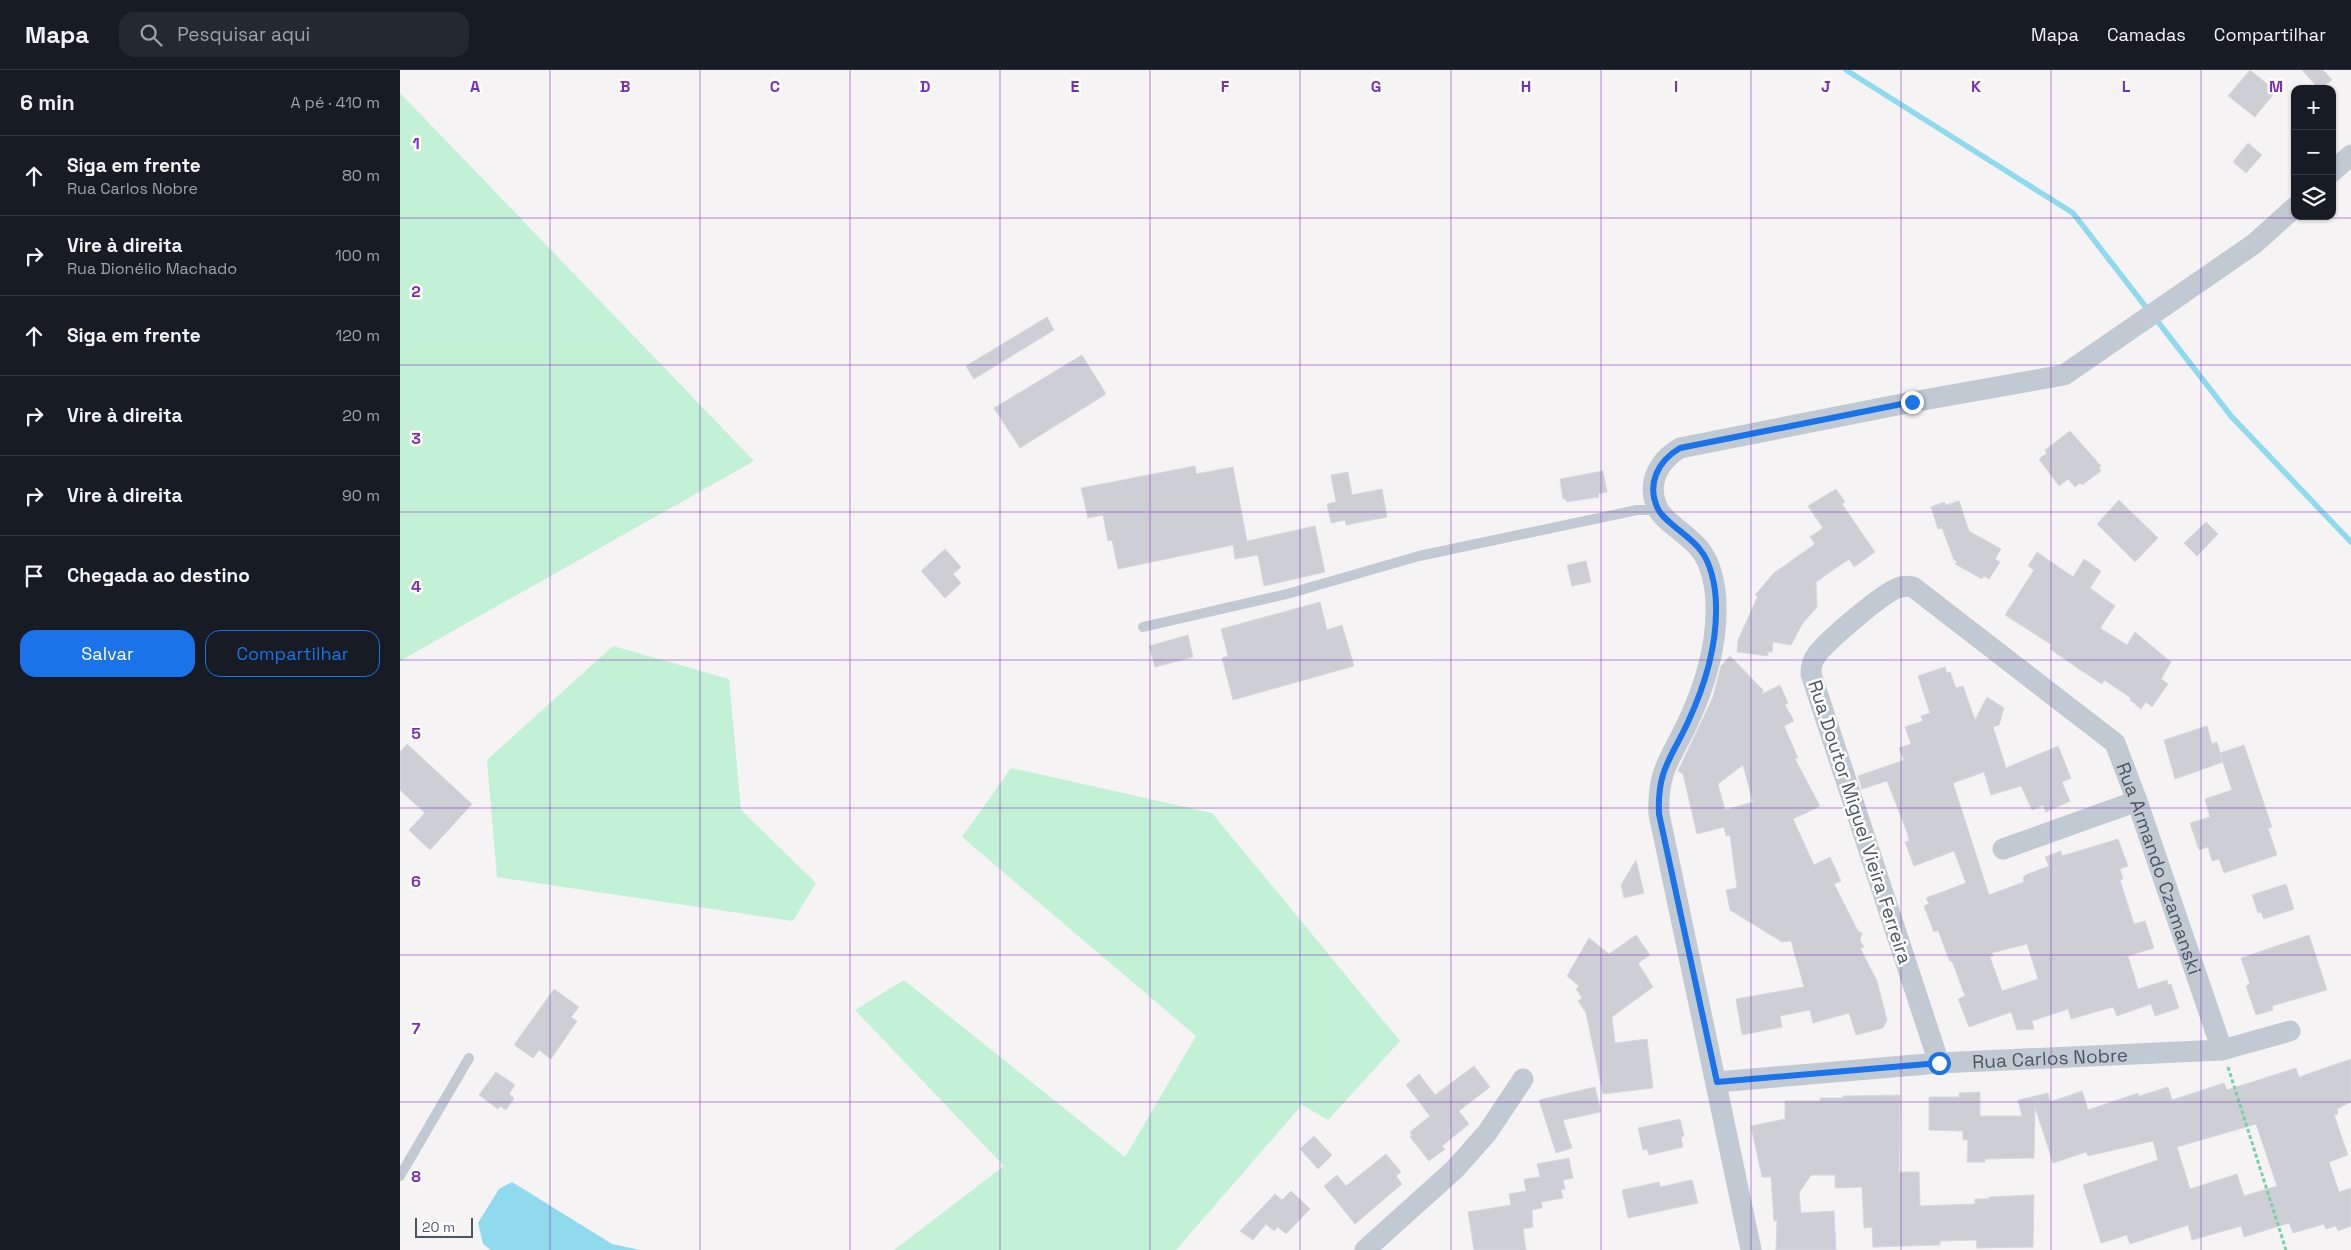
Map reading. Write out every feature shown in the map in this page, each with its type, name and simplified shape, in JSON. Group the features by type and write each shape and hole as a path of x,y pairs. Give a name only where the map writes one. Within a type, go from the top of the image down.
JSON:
{"street":[{"path":"2336,168 2351,155"},
{"path":"1751,1250 1659,814 1658,790 1662,772 1701,693 1712,654 1717,607 1713,578 1701,551 1658,510 1653,486 1655,473 1670,454 1680,448 1912,402 2064,375 2254,244 2291,211"},
{"name":"Rua Armando Czamanski","path":"1898,587 1913,587 2115,743 2137,801 2222,1050"},
{"name":"Rua Doutor Miguel Vieira Ferreira","path":"1898,587 1885,595 1821,650 1811,665 1811,674 1939,1063"},
{"path":"2003,849 2137,801"},
{"name":"Rua Carlos Nobre","path":"1717,1082 1939,1063 2222,1050 2290,1031"},
{"path":"1365,1250 1455,1169 1487,1133 1522,1079"}],"lane":[{"path":"1143,627 1287,594 1419,556 1637,510 1658,510"},
{"path":"400,1176 468,1058"}],"path":[{"path":"2222,1050 2286,1250"}],"green space":[{"path":"400,93 754,461 400,661"},
{"path":"613,646 729,679 741,810 816,883 793,921 497,877 487,760"},
{"path":"1011,768 1212,813 1400,1041 1328,1120 1302,1105 1176,1250 894,1250 1004,1166 855,1010 904,980 1125,1157 1196,1036 962,837"}],"water":[{"path":"512,1182 612,1244 640,1250 491,1250 483,1244 478,1223 499,1189"}],"building":[{"path":"2250,70 2276,91 2255,117 2228,96"},
{"path":"2302,70 2323,70 2332,80 2325,85 2315,85"},
{"path":"2248,143 2262,155 2246,173 2233,162"},
{"path":"1047,317 1054,330 974,379 966,366"},
{"path":"1082,355 1106,394 1020,448 994,408"},
{"path":"2070,431 2101,466 2099,468 2101,471 2082,485 2080,483 2075,487 2068,479 2059,486 2039,459 2047,453 2045,450"},
{"path":"1195,466 1196,474 1233,467 1247,541 1315,526 1325,572 1264,586 1258,555 1235,559 1233,545 1118,569 1112,540 1108,541 1103,515 1088,518 1081,488"},
{"path":"1603,471 1607,492 1598,494 1599,497 1567,502 1566,499 1563,499 1560,479"},
{"path":"1348,472 1352,495 1382,489 1387,517 1346,525 1345,520 1331,523 1327,504 1336,502 1331,475"},
{"path":"1836,489 1845,502 1842,504 1875,552 1854,567 1849,559 1816,582 1817,607 1803,623 1791,645 1773,642 1772,652 1768,652 1768,656 1737,652 1738,640 1758,596 1755,595 1774,573 1815,544 1810,537 1823,528 1808,506"},
{"path":"2119,500 2158,538 2135,562 2097,524"},
{"path":"1959,501 1969,531 2001,549 1995,559 2000,562 1989,579 1984,576 1982,579 1955,564 1957,561 1954,560 1942,528 1938,529 1931,507 1944,502 1946,505"},
{"path":"2206,522 2218,534 2197,556 2184,543"},
{"path":"945,549 961,567 953,574 961,583 945,598 921,571"},
{"path":"2037,552 2073,577 2084,559 2101,571 2090,588 2115,606 2100,628 2127,645 2135,632 2171,662 2161,679 2168,684 2152,707 2146,702 2141,709 2130,700 2131,698 2104,680 2102,684 2082,671 2050,649 2052,645 2005,615 2034,570 2028,566"},
{"path":"1586,561 1591,582 1572,586 1567,565"},
{"path":"1320,602 1327,630 1342,625 1354,666 1233,700 1222,658 1228,656 1221,629"},
{"path":"1188,635 1193,657 1155,667 1149,646"},
{"path":"1730,656 1763,690 1762,694 1780,685 1788,703 1785,705 1794,721 1784,726 1798,758 1795,759 1820,806 1793,819 1814,865 1830,857 1841,881 1834,884 1858,931 1862,933 1860,940 1864,947 1860,948 1877,981 1887,1020 1883,1028 1856,1035 1849,1013 1813,1023 1810,1010 1780,1016 1782,1027 1742,1035 1736,999 1804,987 1791,941 1782,942 1730,910 1726,890 1737,888 1730,835 1726,836 1724,827 1697,834 1683,774 1678,771 1713,697 1721,666","holes":["1743,765 1753,802 1725,810 1718,784"]},
{"path":"1945,667 1947,673 1950,672 1956,688 1963,686 1975,720 1987,697 2004,708 1999,725 1993,727 2006,768 2058,746 2071,778 2062,782 2070,801 2046,812 2043,805 2032,810 2021,786 1991,795 1984,772 1953,783 1989,895 2024,882 2023,877 2049,866 2045,857 2061,851 2062,856 2118,839 2128,866 2120,869 2123,879 2120,880 2134,924 2145,921 2154,948 2128,956 2138,989 2167,980 2168,985 2171,984 2179,1008 2155,1016 2151,1004 2117,1016 2113,1007 2071,1019 2068,1009 2032,1021 2034,1029 2017,1030 2011,1012 1969,1027 1958,999 1965,996 1952,961 1950,962 1938,930 1934,932 1924,906 1929,904 1926,898 1966,883 1954,851 1914,866 1905,842 1909,841 1907,832 1887,781 1862,789 1858,776 1904,760 1899,748 1911,744 1905,727 1923,721 1921,716 1930,713 1918,676","holes":["2027,944 2038,979 2002,991 1990,957 1993,956 1992,953"]},
{"path":"2207,726 2212,744 2217,742 2223,762 2175,779 2164,740"},
{"path":"407,744 472,804 430,850 409,830 425,813 400,790 400,752"},
{"path":"2244,745 2272,827 2268,828 2277,855 2224,873 2219,859 2212,861 2208,847 2199,850 2190,823 2210,817 2205,799 2232,790 2220,753"},
{"path":"1636,860 1644,893 1624,898 1621,885"},
{"path":"2286,884 2294,909 2264,919 2261,912 2258,913 2252,895"},
{"path":"1636,935 1650,955 1638,963 1653,987 1612,1017 1615,1043 1647,1039 1653,1088 1603,1094 1586,1013 1578,1001 1582,998 1576,989 1579,986 1567,976 1589,938 1609,954"},
{"path":"2309,935 2327,990 2272,1006 2273,1010 2256,1015 2246,986 2250,984 2241,958"},
{"path":"554,989 579,1007 571,1017 577,1021 551,1059 539,1050 533,1058 514,1045"},
{"path":"2351,1059 2351,1102 2337,1109 2338,1114 2334,1115 2348,1155 2329,1162 2339,1192 2351,1188 2351,1226 2338,1231 2336,1226 2326,1229 2324,1224 2293,1233 2289,1223 2244,1237 2241,1226 2192,1240 2188,1225 2130,1244 2127,1235 2101,1243 2083,1185 2158,1160 2153,1141 2088,1156 2086,1152 2053,1163 2035,1107 2034,1158 1985,1159 1985,1162 1967,1162 1968,1140 1963,1140 1963,1131 1929,1130 1929,1097 1959,1097 1959,1093 1980,1092 1980,1116 2022,1116 2018,1100 2048,1093 2050,1102 2082,1091 2088,1110 2138,1093 2139,1096 2168,1087 2172,1100 2224,1083 2227,1090 2296,1068 2299,1077","holes":["2256,1124 2277,1186 2244,1196 2237,1174 2190,1189 2177,1147"]},
{"path":"1474,1066 1490,1087 1459,1111 1469,1124 1442,1146 1445,1149 1429,1161 1410,1137 1412,1135 1410,1132 1430,1116 1406,1085 1419,1074 1435,1095"},
{"path":"496,1072 515,1085 509,1094 514,1098 506,1110 500,1106 498,1109 479,1095"},
{"path":"1595,1087 1601,1112 1563,1120 1572,1148 1556,1153 1539,1100"},
{"path":"1900,1095 1899,1172 1919,1172 1920,1206 1975,1204 1975,1199 2034,1195 2033,1247 1977,1248 1976,1240 1940,1241 1940,1245 1873,1247 1872,1227 1864,1228 1862,1187 1835,1188 1835,1175 1811,1175 1799,1193 1801,1213 1834,1211 1836,1250 1776,1250 1777,1220 1774,1221 1771,1177 1762,1177 1751,1126 1785,1119 1785,1101 1820,1101 1820,1098 1843,1098 1843,1096"},
{"path":"1680,1119 1684,1136 1681,1137 1683,1147 1649,1155 1647,1149 1643,1150 1638,1128"},
{"path":"1314,1136 1332,1155 1318,1169 1300,1149"},
{"path":"1386,1154 1401,1172 1396,1176 1402,1184 1355,1224 1324,1186 1337,1175 1346,1186"},
{"path":"1569,1158 1573,1178 1563,1180 1565,1189 1561,1190 1563,1198 1541,1202 1542,1208 1532,1210 1533,1227 1523,1229 1526,1250 1474,1250 1468,1212 1511,1205 1509,1194 1526,1191 1524,1179 1540,1177 1537,1164"},
{"path":"1692,1180 1698,1203 1628,1218 1622,1190 1659,1182 1660,1187"},
{"path":"1291,1191 1310,1209 1286,1234 1278,1227 1274,1231 1266,1224 1253,1240 1240,1231 1275,1194 1282,1200"}],"waterway":[{"path":"1846,70 2073,213 2149,311"},
{"path":"2155,318 2231,416 2351,542"}],"route":[{"path":"1912,402 1680,448 1670,454 1655,473 1653,486 1658,510 1701,551 1713,578 1717,607 1712,654 1701,693 1662,772 1658,790 1659,814 1717,1082 1939,1063"}]}
